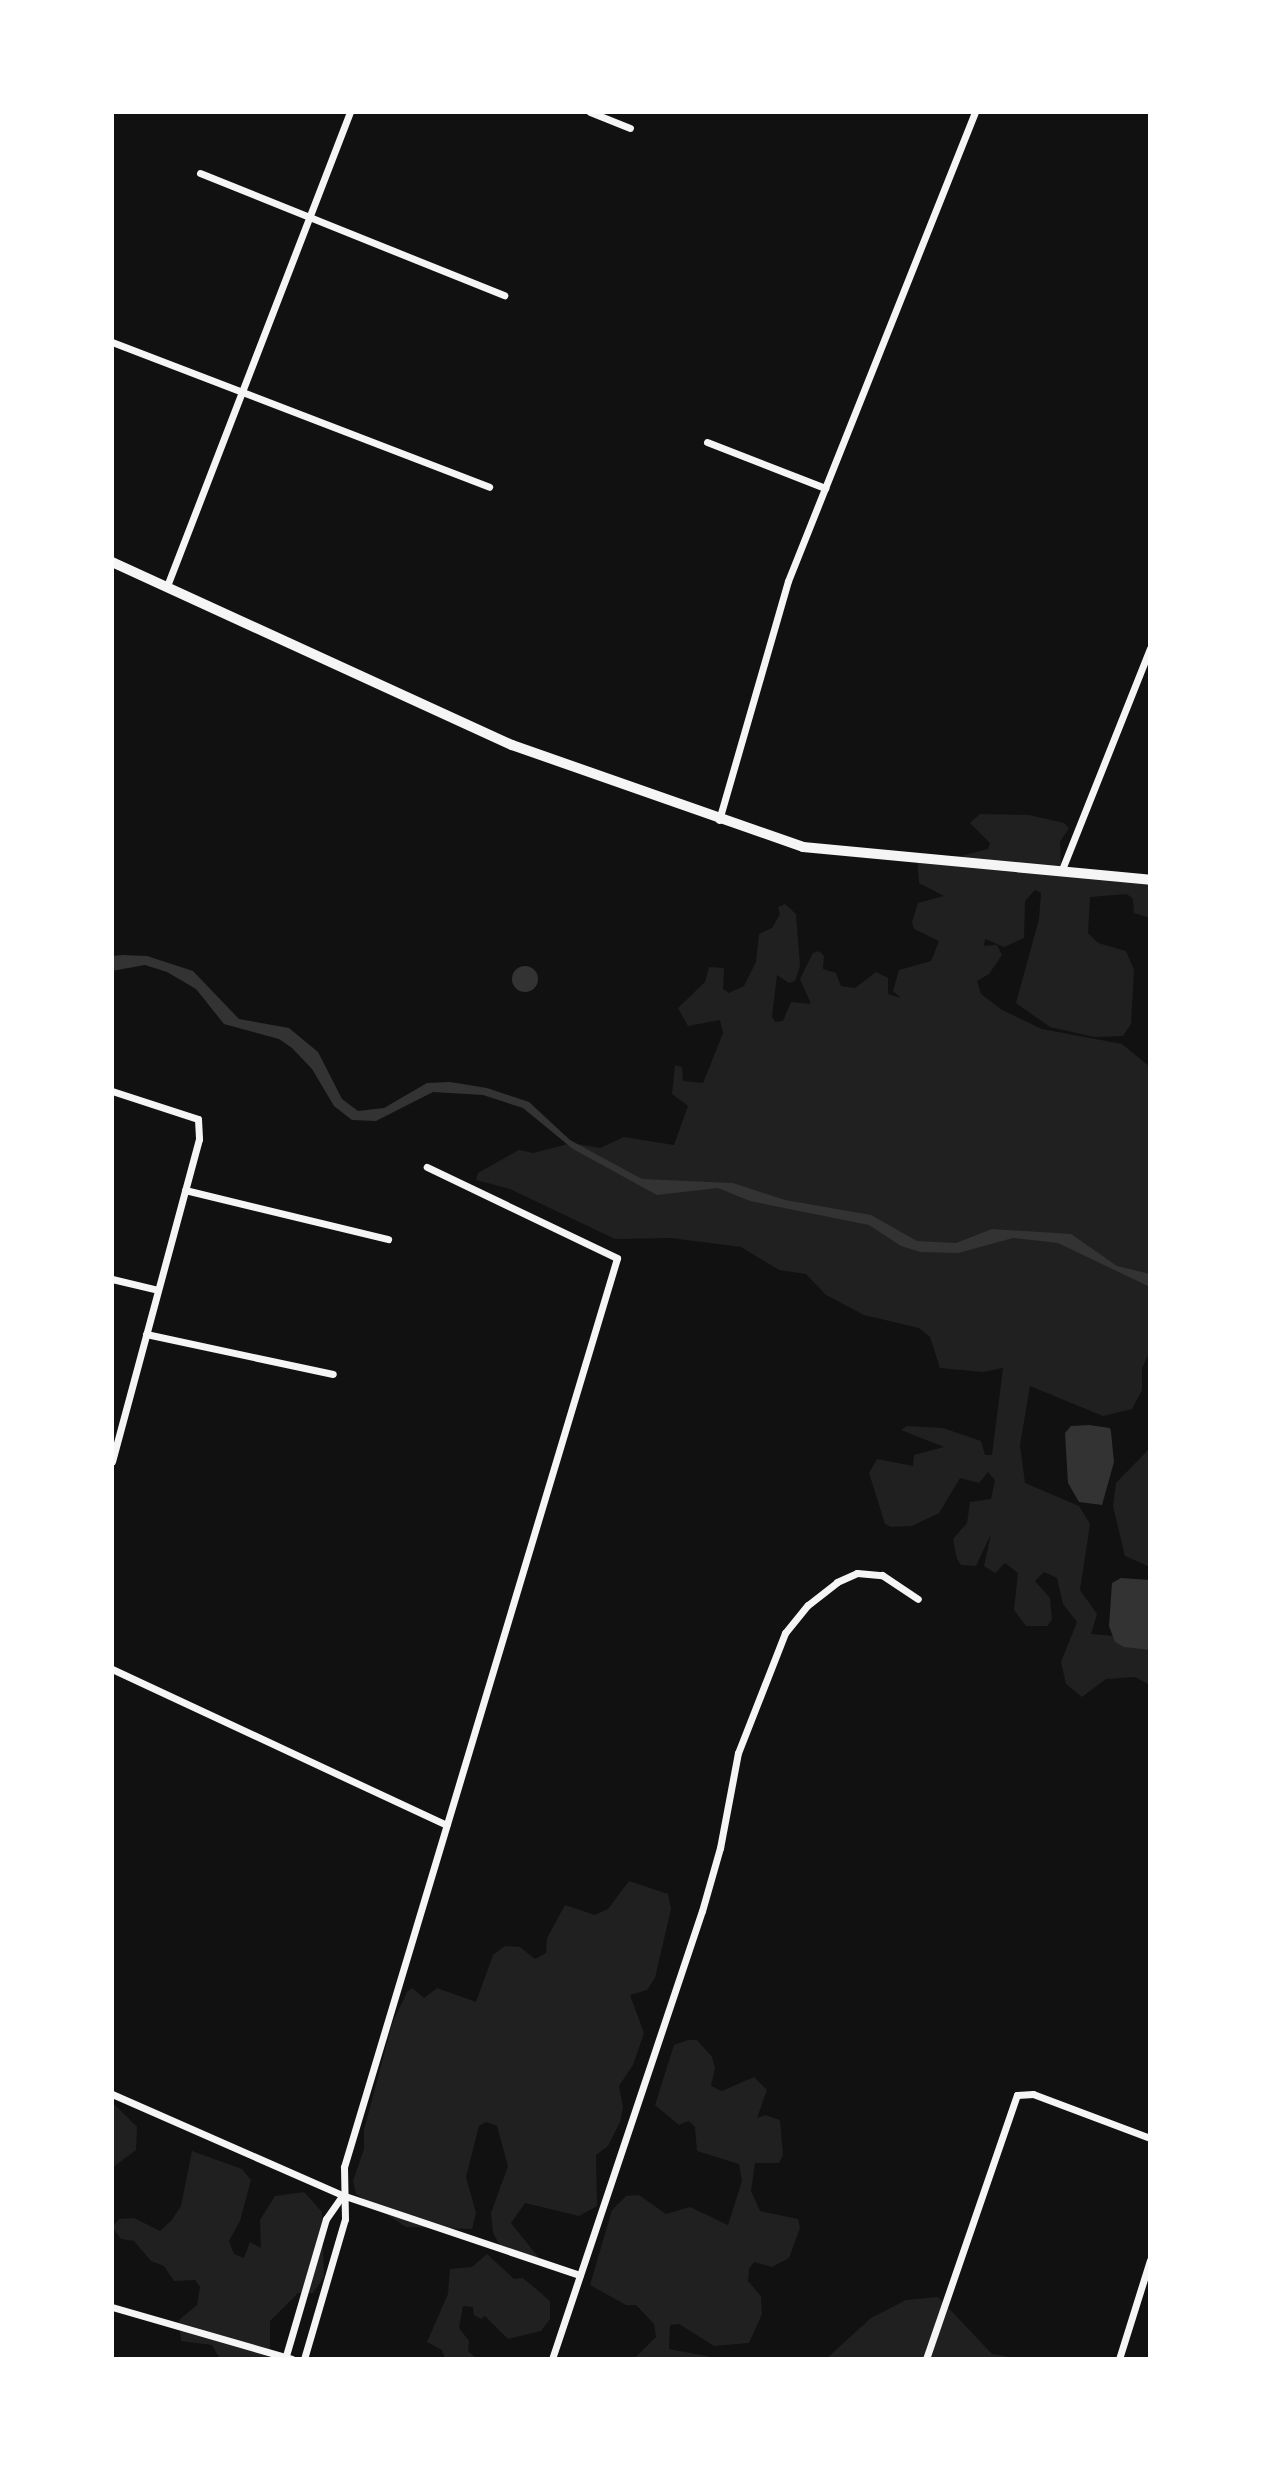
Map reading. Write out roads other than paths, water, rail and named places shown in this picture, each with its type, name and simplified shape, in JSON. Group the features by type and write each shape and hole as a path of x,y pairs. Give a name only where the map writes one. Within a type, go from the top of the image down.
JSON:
{"main road":[{"path":"112,562 512,745 719,821 803,847 1150,880"}],"street":[{"path":"167,586 350,112"},
{"path":"590,112 630,128"},
{"path":"719,821 788,580 975,112"},
{"path":"200,173 308,220 503,295"},
{"path":"112,342 489,487"},
{"path":"707,442 825,488"},
{"path":"1061,872 1150,648"},
{"path":"112,1091 198,1119 199,1139 112,1461"},
{"path":"304,2359 345,2219 342,2195 344,2167 617,1258 427,1167"},
{"path":"185,1190 388,1239"},
{"path":"112,1279 158,1290"},
{"path":"146,1334 333,1374"},
{"path":"552,2359 702,1911 720,1848 738,1752 785,1633 808,1605 836,1582 858,1573 881,1575 918,1599"},
{"path":"112,1669 446,1825"},
{"path":"112,2094 342,2195 580,2275"},
{"path":"926,2359 1017,2095 1033,2094 1150,2138"},
{"path":"112,2307 287,2358 326,2219 342,2195"},
{"path":"1119,2359 1150,2260"}]}
